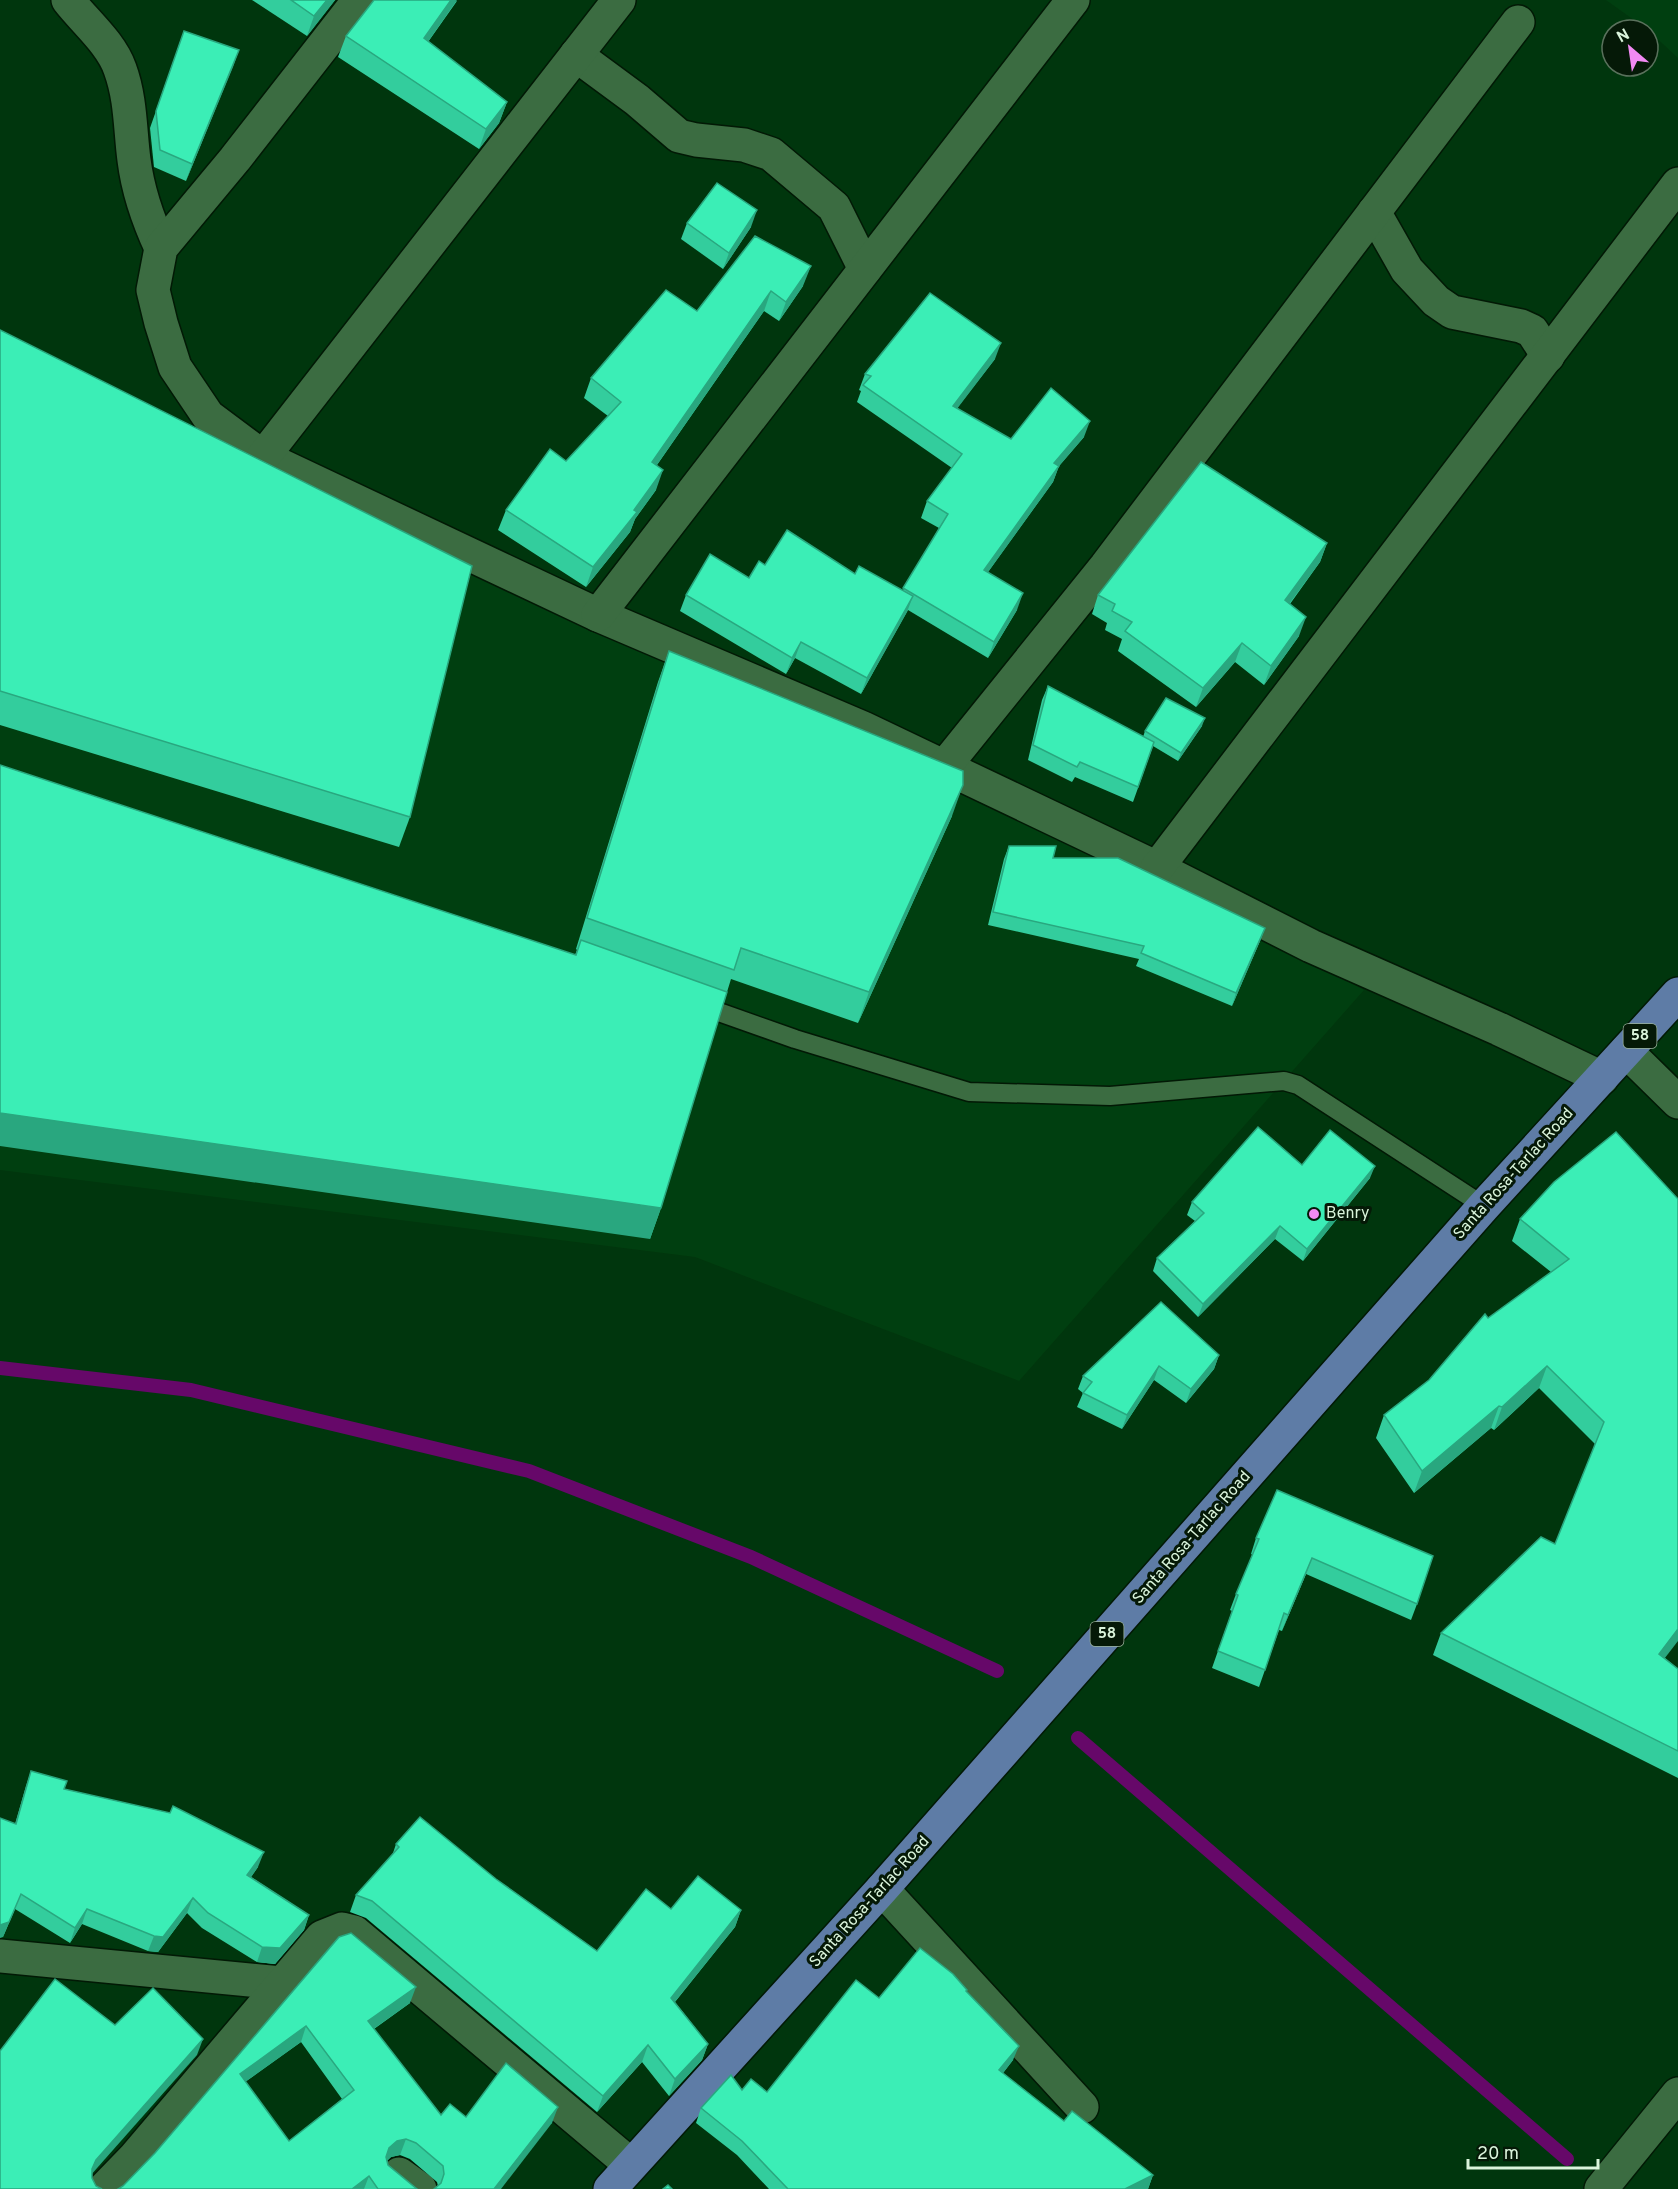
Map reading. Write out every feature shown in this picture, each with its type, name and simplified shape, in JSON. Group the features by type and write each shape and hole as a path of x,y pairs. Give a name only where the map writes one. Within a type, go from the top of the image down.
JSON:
{"highway":[{"name":"Santa Rosa-Tarlac Road","path":"621,2177 882,1889 1484,1206 1678,994"}],"street":[{"path":"68,0 108,46 120,68 129,101 134,162 146,215 161,248"},
{"path":"359,0 235,159 161,248 153,290 175,368 208,416 262,457 598,615 863,728 1157,868 1311,946 1499,1029 1602,1078"},
{"path":"262,457 619,0"},
{"path":"598,615 1073,0"},
{"path":"944,767 1106,566 1518,22"},
{"path":"576,55 637,100 679,136 744,145 771,154 834,207 865,269"},
{"path":"1157,868 1678,184"},
{"path":"1374,212 1407,270 1436,301 1452,312 1507,322 1526,328 1532,331 1548,356"},
{"path":"1626,1051 1678,1102"},
{"path":"882,1889 1082,2107"},
{"path":"104,2189 135,2157 322,1937 342,1929 354,1932 621,2177"},
{"path":"0,1956 281,1983"},
{"path":"1601,2189 1678,2094"}],"lane":[{"path":"685,1000 795,1039 969,1092 1110,1096 1284,1081 1298,1085 1484,1206"}],"shaded area":[{"path":"1606,0 1678,0 1678,58 1660,41 1660,18 1631,18"},
{"path":"0,358 1155,878 1364,990 1019,1381 695,1257 0,1170"}],"building":[{"path":"291,0 327,0 314,16"},
{"path":"374,0 451,0 424,38 507,102 486,129 346,36"},
{"path":"184,31 239,50 192,164 160,150 156,111"},
{"path":"717,183 757,210 729,253 687,223"},
{"path":"755,236 811,266 786,302 771,291 652,462 663,470 634,510 637,512 593,567 506,510 550,449 566,461 621,402 591,378 666,290 697,311"},
{"path":"930,293 1001,343 953,406 1011,439 1051,388 1090,421 1054,463 1059,466 984,570 1023,593 994,642 903,588 948,514 927,501 962,454 863,385 871,376 865,374"},
{"path":"0,330 472,566 410,817 0,691"},
{"path":"1201,462 1327,543 1285,600 1306,617 1271,666 1242,643 1203,688 1125,631 1132,622 1112,611 1115,604 1098,595"},
{"path":"787,530 855,574 859,566 913,596 867,678 801,642 792,658 686,595 710,554 749,578 759,561 765,565"},
{"path":"669,651 963,771 963,785 869,992 741,948 734,970 587,918"},
{"path":"1048,686 1154,742 1138,787 1080,762 1077,767 1033,745"},
{"path":"1166,698 1205,718 1181,753 1145,731"},
{"path":"0,765 576,955 581,940 727,992 661,1208 0,1113"},
{"path":"1009,846 1056,846 1053,858 1118,858 1265,928 1236,993 1141,953 1144,946 993,912"},
{"path":"1258,1127 1302,1165 1330,1130 1375,1166 1307,1249 1280,1226 1203,1304 1157,1258 1204,1213 1192,1202"},
{"path":"1616,1132 1678,1199 1678,1629 1659,1654 1678,1669 1678,1751 1441,1633 1541,1537 1555,1544 1604,1422 1547,1366 1502,1407 1499,1406 1422,1471 1384,1415 1429,1380 1485,1314 1488,1318 1569,1259 1520,1219 1554,1182"},
{"path":"1161,1302 1219,1355 1191,1389 1159,1366 1127,1415 1083,1393 1092,1382 1083,1376"},
{"path":"1277,1490 1433,1556 1417,1604 1312,1558 1288,1615 1284,1613 1265,1670 1218,1651 1238,1595 1236,1594 1259,1539 1256,1538"},
{"path":"31,1771 67,1781 64,1789 170,1813 173,1806 264,1852 247,1875 309,1915 280,1948 262,1947 208,1913 193,1898 163,1937 154,1936 87,1909 75,1928 21,1894 9,1922 0,1925 0,1818 16,1824"},
{"path":"420,1817 496,1879 597,1951 646,1889 671,1909 698,1876 741,1910 671,1998 708,2044 675,2079 648,2045 603,2096 372,1901 356,1895 399,1847 396,1844"},
{"path":"351,1933 416,1987 368,2021 441,2115 450,2104 466,2117 506,2063 558,2107 494,2189 434,2189 441,2183 444,2174 443,2166 416,2143 406,2139 397,2141 389,2148 386,2157 388,2165 417,2189 378,2189 369,2176 352,2189 118,2189 155,2153 339,1937","holes":["306,2026 354,2090 289,2141 240,2074"]},
{"path":"920,1948 953,1974 966,1991 1019,2046 999,2070 1064,2121 1072,2111 1153,2175 1125,2189 788,2189 742,2141 701,2108 731,2075 742,2090 751,2079 767,2092 856,1980 879,1998"},
{"path":"55,1979 115,2025 153,1988 203,2039 96,2160 92,2169 92,2178 96,2186 102,2189 0,2189 0,2051"}],"waterway":[{"path":"0,1368 191,1390 529,1471 751,1557 997,1671"},
{"path":"1078,1738 1567,2159"}],"place":[{"name":"Benry","path":"1314,1214"}]}
